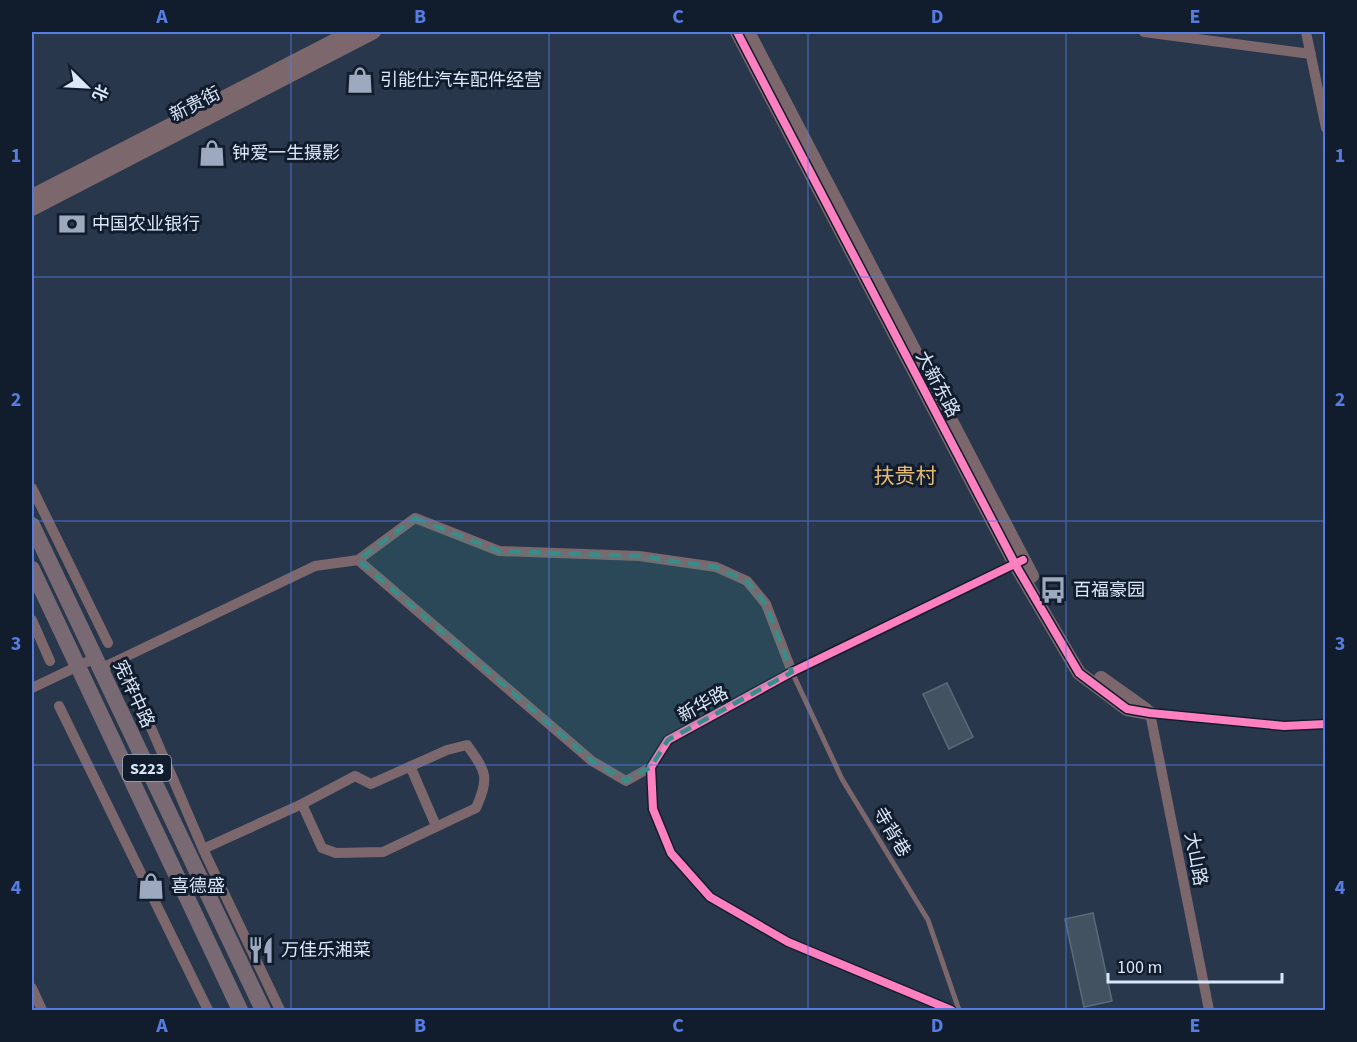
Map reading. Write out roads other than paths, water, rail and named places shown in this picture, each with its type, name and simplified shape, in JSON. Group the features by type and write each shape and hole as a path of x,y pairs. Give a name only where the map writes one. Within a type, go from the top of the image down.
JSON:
{"main road":[{"name":"宪梓中路","path":"32,525 263,1011"},
{"name":"S223","path":"32,569 240,1011"}],"street":[{"name":"新贵街","path":"32,196 351,32"},
{"name":"新贵街","path":"32,209 374,32"},
{"name":"大新东路","path":"737,32 1019,562 1087,668 1150,713"},
{"name":"大新东路","path":"748,32 1019,562"},
{"path":"1144,32 1311,54"},
{"path":"1306,32 1326,128"},
{"path":"32,488 108,643"},
{"path":"32,688 78,666 97,663 315,566 358,560 415,518 499,551 639,556 716,567 747,581 766,604 792,672"},
{"path":"358,560 592,761 626,781 651,767 653,809 671,853 710,897 788,942 951,1011"},
{"name":"新华路","path":"651,767 668,740 792,672 1019,562"},
{"path":"32,620 50,661"},
{"path":"131,681 203,849 280,1011"},
{"path":"59,706 208,1011"},
{"path":"1150,713 1284,726 1326,724"},
{"name":"大山路","path":"1150,713 1209,1011"},
{"path":"203,849 302,804 355,776 371,783 411,768 447,750 467,745 484,770 486,785 476,807 383,852 336,853 322,848 302,804"},
{"path":"411,768 436,826"},
{"path":"32,987 42,1011"}],"lane":[{"name":"寺背巷","path":"792,672 842,779 928,920 959,1011"}],"place":[{"name":"引能仕汽车配件经营","path":"360,80"},
{"name":"钟爱一生摄影","path":"212,153"},
{"name":"中国农业银行","path":"72,224"},
{"name":"百福豪园","path":"1053,590"},
{"name":"喜德盛","path":"151,886"},
{"name":"万佳乐湘菜","path":"261,950"}],"district":[{"name":"扶贵村","path":"905,476"}]}
